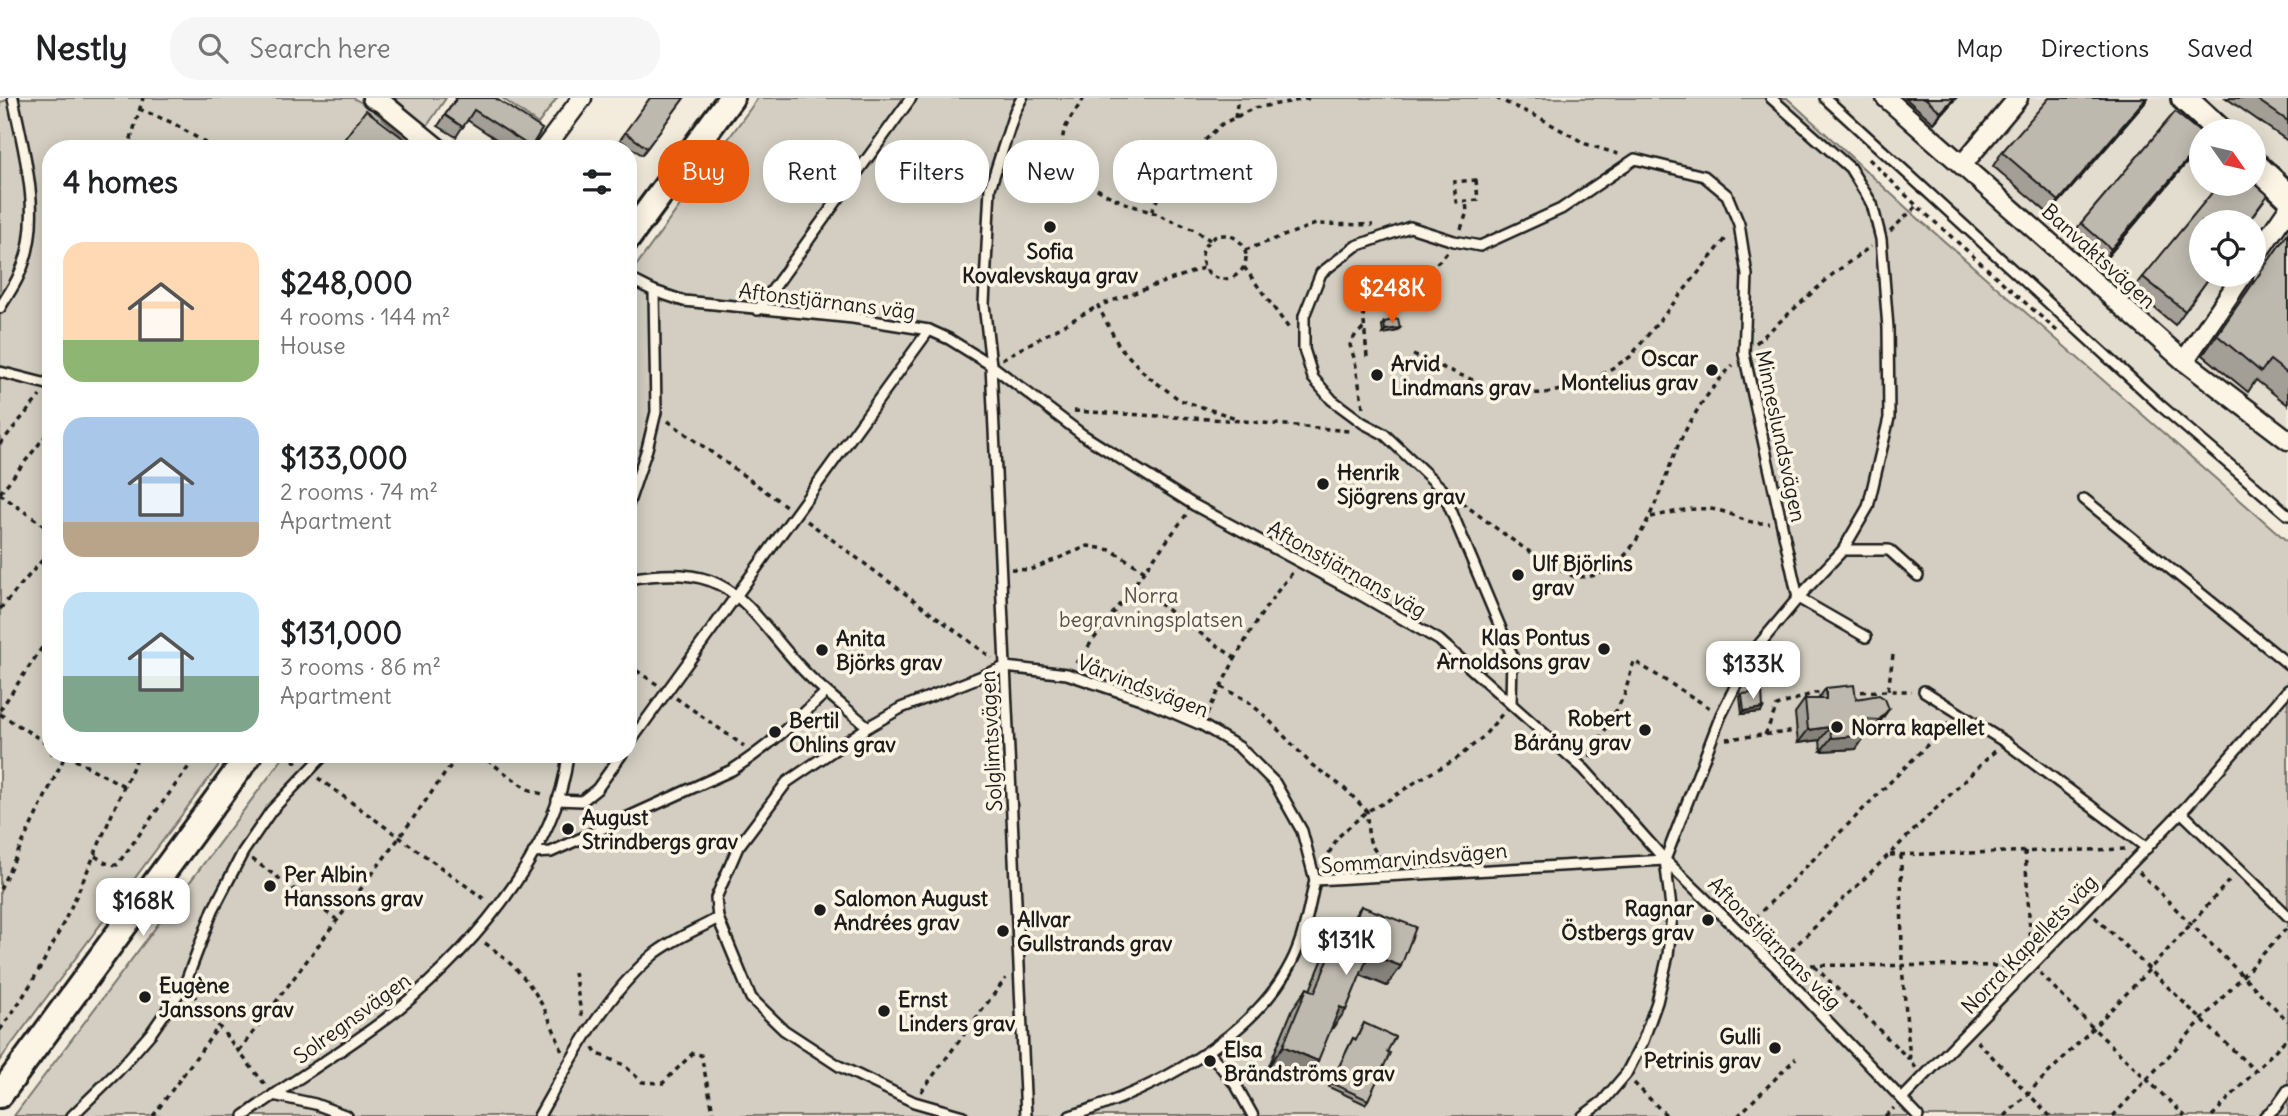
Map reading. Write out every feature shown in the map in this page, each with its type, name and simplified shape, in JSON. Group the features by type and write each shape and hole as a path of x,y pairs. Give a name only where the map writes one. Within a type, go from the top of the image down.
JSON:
{"street":[{"path":"372,98 384,104 428,140"},
{"path":"551,140 582,98"},
{"path":"637,226 731,98"},
{"name":"Banvaktsvägen","path":"1886,98 2184,361 2288,440"},
{"path":"1962,165 2018,98"},
{"path":"2184,98 2207,119"},
{"path":"2266,175 2288,196"},
{"path":"2266,241 2288,209"},
{"path":"2184,361 2235,287"},
{"path":"0,1095 243,763"}],"lane":[{"path":"0,308 20,274 32,230 30,194 13,98"},
{"path":"758,310 911,98"},
{"name":"Solglimtsvägen","path":"1022,98 1015,111 990,188 984,304 991,365 1026,1116"},
{"path":"1583,1116 1603,1101 1626,1074 1643,1041 1657,1002 1668,955 1672,915 1665,860 1721,715 1752,653 1843,550 1868,506 1889,418 1888,328 1881,239 1872,204 1850,168 1771,98"},
{"path":"1825,98 2160,405 2288,515"},
{"path":"1511,703 1511,655 1442,489 1384,434 1363,423 1332,400 1312,379 1304,349 1304,316 1321,274 1356,246 1410,227 1480,246 1561,209 1635,159"},
{"name":"Minneslundsvägen","path":"1635,159 1704,176 1727,195 1738,224 1747,275 1744,354 1798,598"},
{"name":"Aftonstjärnans väg","path":"637,282 684,302 853,318 929,330 991,365 1083,435 1194,505 1302,562 1439,640 1584,769 1665,860 1775,965 1918,1116"},
{"path":"637,478 656,412 654,291"},
{"path":"637,733 929,330"},
{"path":"0,372 42,383"},
{"path":"2084,499 2288,664"},
{"path":"1843,550 1889,550 1917,576"},
{"path":"637,577 661,573 693,575 718,583 738,594 804,671 867,727"},
{"path":"1798,598 1866,637"},
{"name":"Vårvindsvägen","path":"718,918 716,898 738,847 787,782 867,727 901,708 1005,667 1067,674 1141,699 1202,725 1239,747 1275,783 1302,831 1315,880"},
{"name":"Norra Kapellets väg","path":"1902,1100 2181,812 2288,690"},
{"path":"1924,691 2004,742 2147,848"},
{"path":"533,853 551,852 702,785 757,755 826,692"},
{"path":"72,1116 118,1071 150,1033 185,984 213,910 243,852 271,811 316,763"},
{"name":"Solregnsvägen","path":"243,1116 384,1020 417,993 475,936 517,881 533,853 557,800 566,763"},
{"path":"557,800 582,801 597,789 616,763"},
{"path":"2181,812 2288,916"},
{"name":"Sommarvindsvägen","path":"1070,1116 1136,1092 1209,1052 1262,1006 1291,963 1306,920 1315,880 1665,860"},
{"path":"539,1116 611,1000 654,954 718,918 751,998 784,1030 839,1066 914,1102 963,1116"},
{"path":"1209,1052 1237,1087 1252,1116"},
{"path":"2265,1116 2276,1107 2288,1090"},
{"path":"273,1095 315,1104 347,1116"}],"path":[{"path":"130,140 143,98"},
{"path":"1084,98 1063,134 1067,157 1078,174 1119,202 1151,212 1194,230 1210,240"},
{"path":"1235,118 1238,98"},
{"path":"1151,212 1169,175 1222,124 1254,108 1312,98"},
{"path":"1496,98 1540,118 1586,144 1635,159"},
{"path":"139,109 173,122 201,140"},
{"path":"1476,180 1478,200 1466,201 1457,202 1454,182 1476,180"},
{"path":"1367,357 1361,287 1420,272 1440,263 1467,212 1466,201"},
{"path":"1442,489 1541,560 1573,576 1596,574 1623,559 1651,517 1681,439 1716,382 1833,274 1881,239 1917,206"},
{"path":"1245,250 1316,224 1375,225"},
{"path":"1413,355 1506,394 1546,393 1585,385 1630,357 1738,224"},
{"path":"1223,235 1230,236 1242,244 1245,250 1244,267 1234,278 1213,278 1203,268 1202,253 1210,240 1223,235"},
{"path":"1244,267 1304,349"},
{"path":"991,365 1098,306 1203,268"},
{"path":"1098,306 1119,346 1146,375 1180,400 1243,421"},
{"path":"1363,423 1363,402 1350,345 1356,334 1364,328"},
{"path":"0,444 42,394"},
{"path":"1051,410 1243,421 1384,434"},
{"path":"656,412 1005,667"},
{"path":"42,440 0,494 42,524"},
{"path":"1067,674 1194,505"},
{"path":"1651,517 1692,508 1722,512 1751,523 1781,522"},
{"path":"1000,569 1030,570 1088,546 1111,550 1145,571"},
{"path":"0,609 42,560"},
{"path":"1202,725 1235,658 1270,599 1302,562"},
{"path":"1133,586 1235,658"},
{"path":"42,648 0,712 42,740"},
{"path":"1888,691 1893,655"},
{"path":"1584,769 1624,696 1634,661 1721,715"},
{"path":"637,670 757,755"},
{"path":"1220,687 1246,700 1264,715 1312,765 1343,787 1367,811 1368,841 1373,851 1398,874"},
{"path":"1839,692 1924,691"},
{"path":"1765,735 1777,706 1814,693 1827,692"},
{"path":"1315,880 1338,837 1367,811 1455,760 1483,737 1511,703"},
{"path":"1741,932 1958,713"},
{"path":"1710,741 1798,731"},
{"path":"1775,965 2004,742"},
{"path":"0,889 62,763"},
{"path":"81,763 124,786"},
{"path":"0,1031 50,950 135,763"},
{"path":"94,856 106,863 117,864 191,763"},
{"path":"297,763 496,908"},
{"path":"239,1051 453,763"},
{"path":"491,763 527,789 557,800"},
{"path":"1888,855 2147,848"},
{"path":"2025,851 2032,966"},
{"path":"243,852 336,919"},
{"path":"1901,855 1902,965 1910,1060"},
{"path":"2131,864 2288,1021"},
{"path":"2005,1116 2150,970 2239,868"},
{"path":"2087,909 2255,1071"},
{"path":"2113,1116 2243,978 2288,926"},
{"path":"475,936 526,977 549,1016 568,1066"},
{"path":"914,1102 1019,960"},
{"path":"1813,965 1910,1060 1923,1078"},
{"path":"574,972 587,1035 596,1053 624,1065 642,1082 663,1083 693,1053 701,1055 714,1116"},
{"path":"185,984 273,1095"},
{"path":"153,1116 219,1027"},
{"path":"1968,1032 2050,1116"},
{"path":"2212,1116 2288,1037"},
{"path":"1738,1116 1796,1058"},
{"path":"1626,1074 1667,1116"}],"shaded area":[{"path":"1827,98 2288,98 2288,521 2192,441 1875,153"}],"green space":[{"path":"15,98 353,98 369,107 408,140 42,140 42,763 220,763 0,1060 0,102"},
{"path":"394,98 446,98 427,126"},
{"path":"502,98 557,98 538,124"},
{"name":"Norra begravningsplatsen","path":"758,98 1787,98 1912,213 2288,542 2288,1116 14,1116 279,763 637,763 637,265 682,203 749,203 749,140 728,140"}],"building":[{"path":"457,98 495,98 542,129 535,140 520,140 474,110 463,127 445,115"},
{"path":"650,98 684,98 647,148 625,132"},
{"path":"1925,98 1954,98 1941,112"},
{"path":"2049,98 2146,98 2059,201 2002,152"},
{"path":"2255,98 2288,98 2288,121"},
{"path":"366,110 405,140 344,140"},
{"path":"2175,112 2189,123 2189,158 2111,249 2081,223"},
{"path":"2268,195 2257,210 2198,210 2209,196"},
{"path":"2189,221 2189,287 2202,287 2185,311 2143,277"},
{"path":"2288,233 2288,374 2270,360 2261,372 2217,335 2250,287 2266,287 2266,265"},
{"path":"1398,319 1400,328 1385,330 1384,322"},
{"path":"1854,685 1856,699 1879,695 1885,699 1889,709 1879,720 1865,719 1866,735 1831,738 1830,727 1808,730 1805,699 1826,699 1826,688"},
{"path":"1762,692 1763,708 1744,711 1742,694"},
{"path":"1361,906 1416,927 1401,966 1369,954 1346,1010 1340,1007 1318,1061 1283,1046 1307,988 1315,992 1342,925 1352,929"},
{"path":"1364,1023 1395,1037 1368,1100 1331,1083 1353,1038 1356,1040"}],"place":[{"name":"Sofia Kovalevskaya grav","path":"1050,227"},
{"name":"Oscar Montelius grav","path":"1712,370"},
{"name":"Arvid Lindmans grav","path":"1377,375"},
{"name":"Henrik Sjögrens grav","path":"1323,484"},
{"name":"Ulf Björlins grav","path":"1518,575"},
{"name":"Klas Pontus Arnoldsons grav","path":"1604,649"},
{"name":"Anita Björks grav","path":"822,650"},
{"name":"Norra kapellet","path":"1837,727"},
{"name":"Robert Bárány grav","path":"1645,730"},
{"name":"Bertil Ohlins grav","path":"775,732"},
{"name":"August Strindbergs grav","path":"568,829"},
{"name":"Per Albin Hanssons grav","path":"270,886"},
{"name":"Salomon August Andrées grav","path":"820,910"},
{"name":"Ragnar Östbergs grav","path":"1708,920"},
{"name":"Allvar Gullstrands grav","path":"1003,931"},
{"name":"Eugène Janssons grav","path":"145,997"},
{"name":"Ernst Linders grav","path":"884,1011"},
{"name":"Gulli Petrinis grav","path":"1775,1048"},
{"name":"Elsa Brändströms grav","path":"1210,1061"}]}
